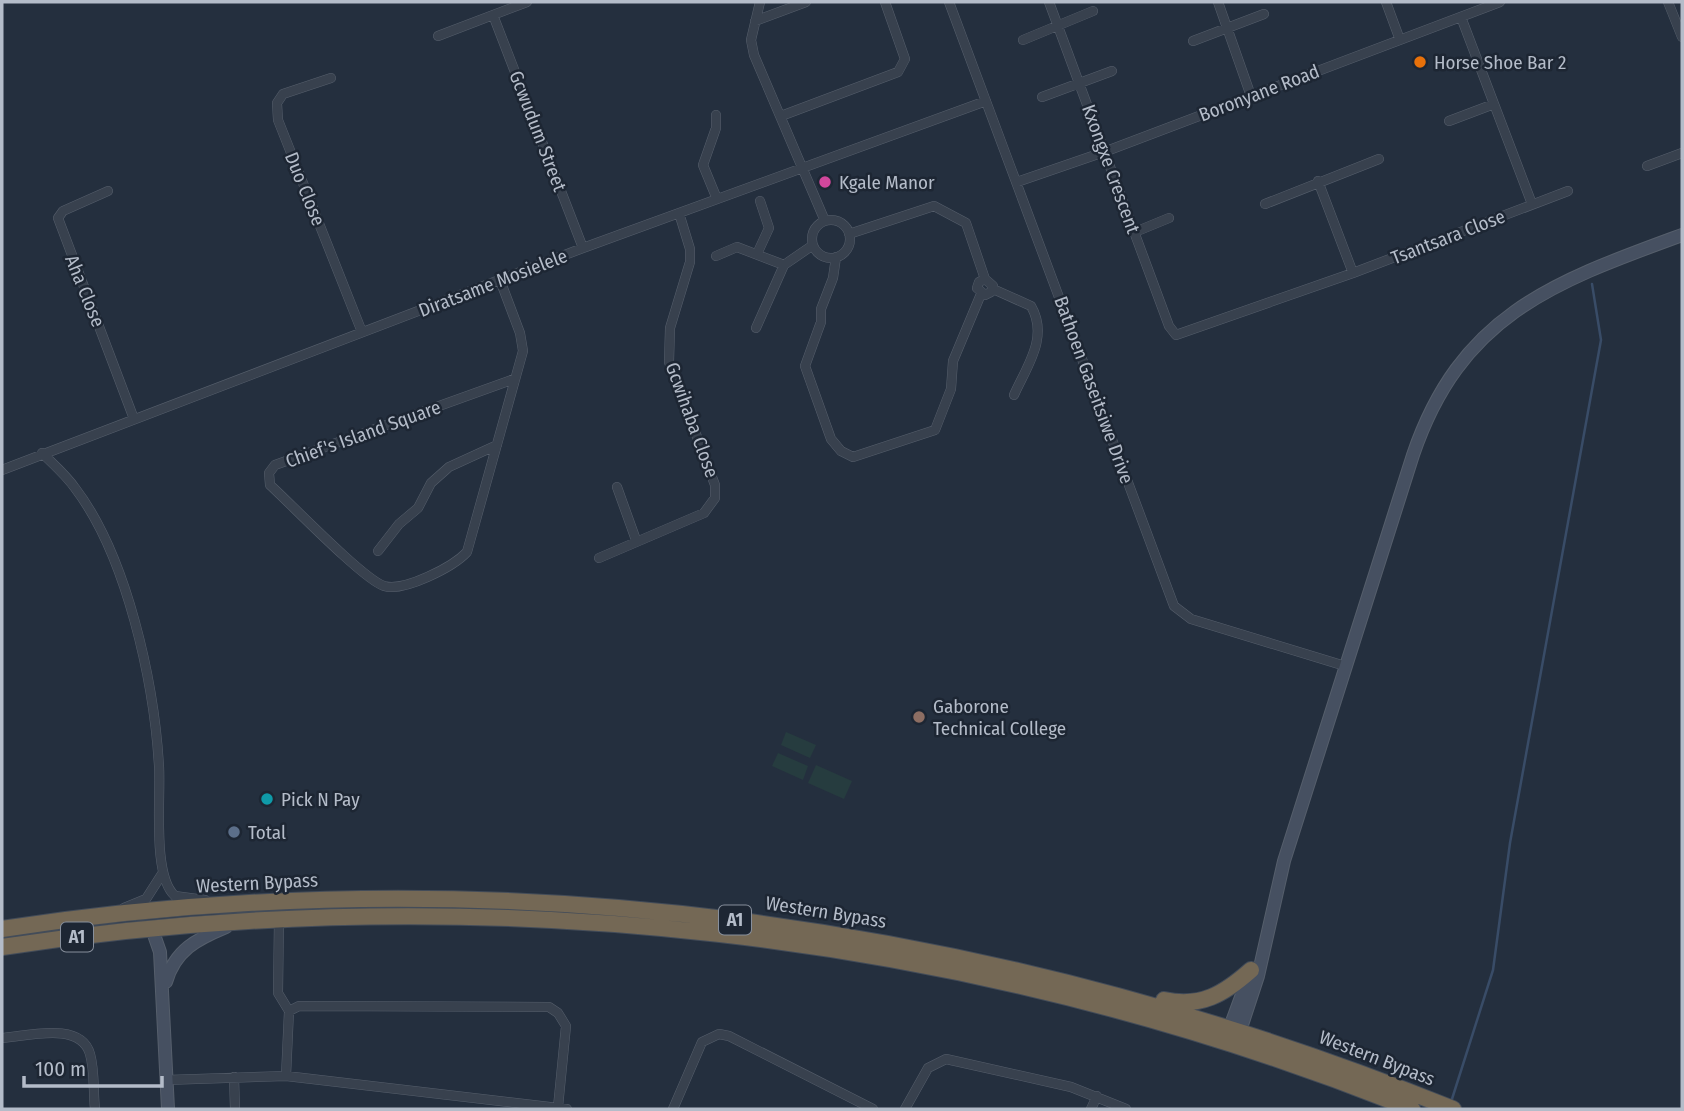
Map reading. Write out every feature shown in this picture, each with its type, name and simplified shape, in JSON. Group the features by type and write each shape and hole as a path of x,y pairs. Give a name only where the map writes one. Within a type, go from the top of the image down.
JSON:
{"highway":[{"name":"Western Bypass","path":"2,929 64,920 242,903 386,899 610,906 850,935 951,954 1090,987 1233,1035 1368,1075 1453,1109"},
{"name":"Western Bypass","path":"2,947 152,929 384,914 608,921 853,950 1233,1035 1412,1109"},
{"path":"1090,987 1192,1003 1219,995 1251,970"}],"street":[{"path":"438,36 527,2"},
{"path":"760,2 751,40 754,55 825,221"},
{"path":"755,21 806,2"},
{"path":"781,116 898,72 905,60 886,2"},
{"name":"Bathoen Gaseitsiwe Drive","path":"949,2 1174,606 1191,619 1345,666"},
{"name":"Kxongxe Crescent","path":"1049,2 1169,326 1176,335"},
{"path":"1218,2 1251,96"},
{"path":"1386,2 1400,40"},
{"name":"Boronyane Road","path":"1017,182 1104,152 1500,2"},
{"path":"1668,2 1678,15 1682,37"},
{"path":"1023,40 1093,11"},
{"path":"1193,41 1264,14"},
{"name":"Gcwudum Street","path":"493,15 583,248"},
{"path":"1461,18 1532,204"},
{"path":"1042,97 1112,71"},
{"name":"Duo Close","path":"331,78 283,94 277,103 278,120 362,332"},
{"name":"Diratsame Mosielele","path":"2,470 583,248 986,101"},
{"path":"1450,121 1494,104"},
{"path":"716,115 716,128 703,165 717,199"},
{"path":"1647,166 1682,153"},
{"path":"1265,204 1379,159"},
{"path":"1318,181 1353,273"},
{"name":"Aha Close","path":"108,191 63,211 58,218 134,419"},
{"name":"Tsantsara Close","path":"1176,335 1353,273 1568,191"},
{"path":"757,254 769,228 760,201"},
{"path":"849,234 934,206 966,223 985,279 991,282 993,289 1031,306 1040,328 1039,338 1014,395"},
{"name":"Gcwihaba Close","path":"599,558 704,513 715,498 716,485 669,362 670,328 690,262 690,249 679,213"},
{"path":"1135,232 1169,218"},
{"path":"836,257 822,256 813,245 814,230 825,221 840,222 849,234 847,248 836,257 833,278 821,309 821,322 805,366 831,439 841,451 853,457 935,430 951,389 953,361 981,294 977,285 985,279"},
{"path":"1233,1035 1258,976 1262,948 1284,862 1345,666 1420,434 1440,392 1464,357 1509,314 1570,278 1682,234"},
{"path":"757,328 784,265 813,245"},
{"path":"716,256 737,247 784,265"},
{"name":"Chief's Island Square","path":"500,280 520,333 523,351 467,552 456,565 399,587 375,582 270,485 269,473 275,465 514,379"},
{"path":"981,294 988,294 993,289"},
{"path":"378,551 399,524 418,508 431,484 449,467 496,445"},
{"path":"42,453 76,489 106,543 132,607 150,696 159,765 162,874 152,893 138,904 64,920"},
{"path":"617,487 636,540"},
{"path":"162,874 176,896 242,903"},
{"path":"279,919 278,993 289,1011 286,1076"},
{"path":"162,997 170,969 186,947 196,939 240,922"},
{"path":"152,929 160,952 168,1109"},
{"path":"1233,1035 1251,970 1262,948"},
{"path":"166,1080 286,1076 562,1108 566,1026 558,1013 549,1007 299,1006 289,1011"},
{"path":"2,1038 72,1034 83,1040 90,1054 95,1109"},
{"path":"673,1109 702,1042 719,1034 729,1036 873,1109"},
{"path":"905,1109 928,1068 946,1059 1097,1096 1126,1109"},
{"path":"234,1077 235,1109"},
{"path":"1091,1109 1097,1096"}],"green space":[{"path":"786,732 816,745 810,758 781,745"},
{"path":"778,753 808,766 803,780 772,766"},
{"path":"816,765 852,781 844,799 808,783"}],"waterway":[{"path":"1452,1099 1493,970 1510,843 1601,340 1592,284"}],"place":[{"name":"Horse Shoe Bar 2","path":"1420,62"},
{"name":"Kgale Manor","path":"825,182"},
{"name":"Gaborone Technical College","path":"919,717"},
{"name":"Pick N Pay","path":"267,799"},
{"name":"Total","path":"234,832"}]}
